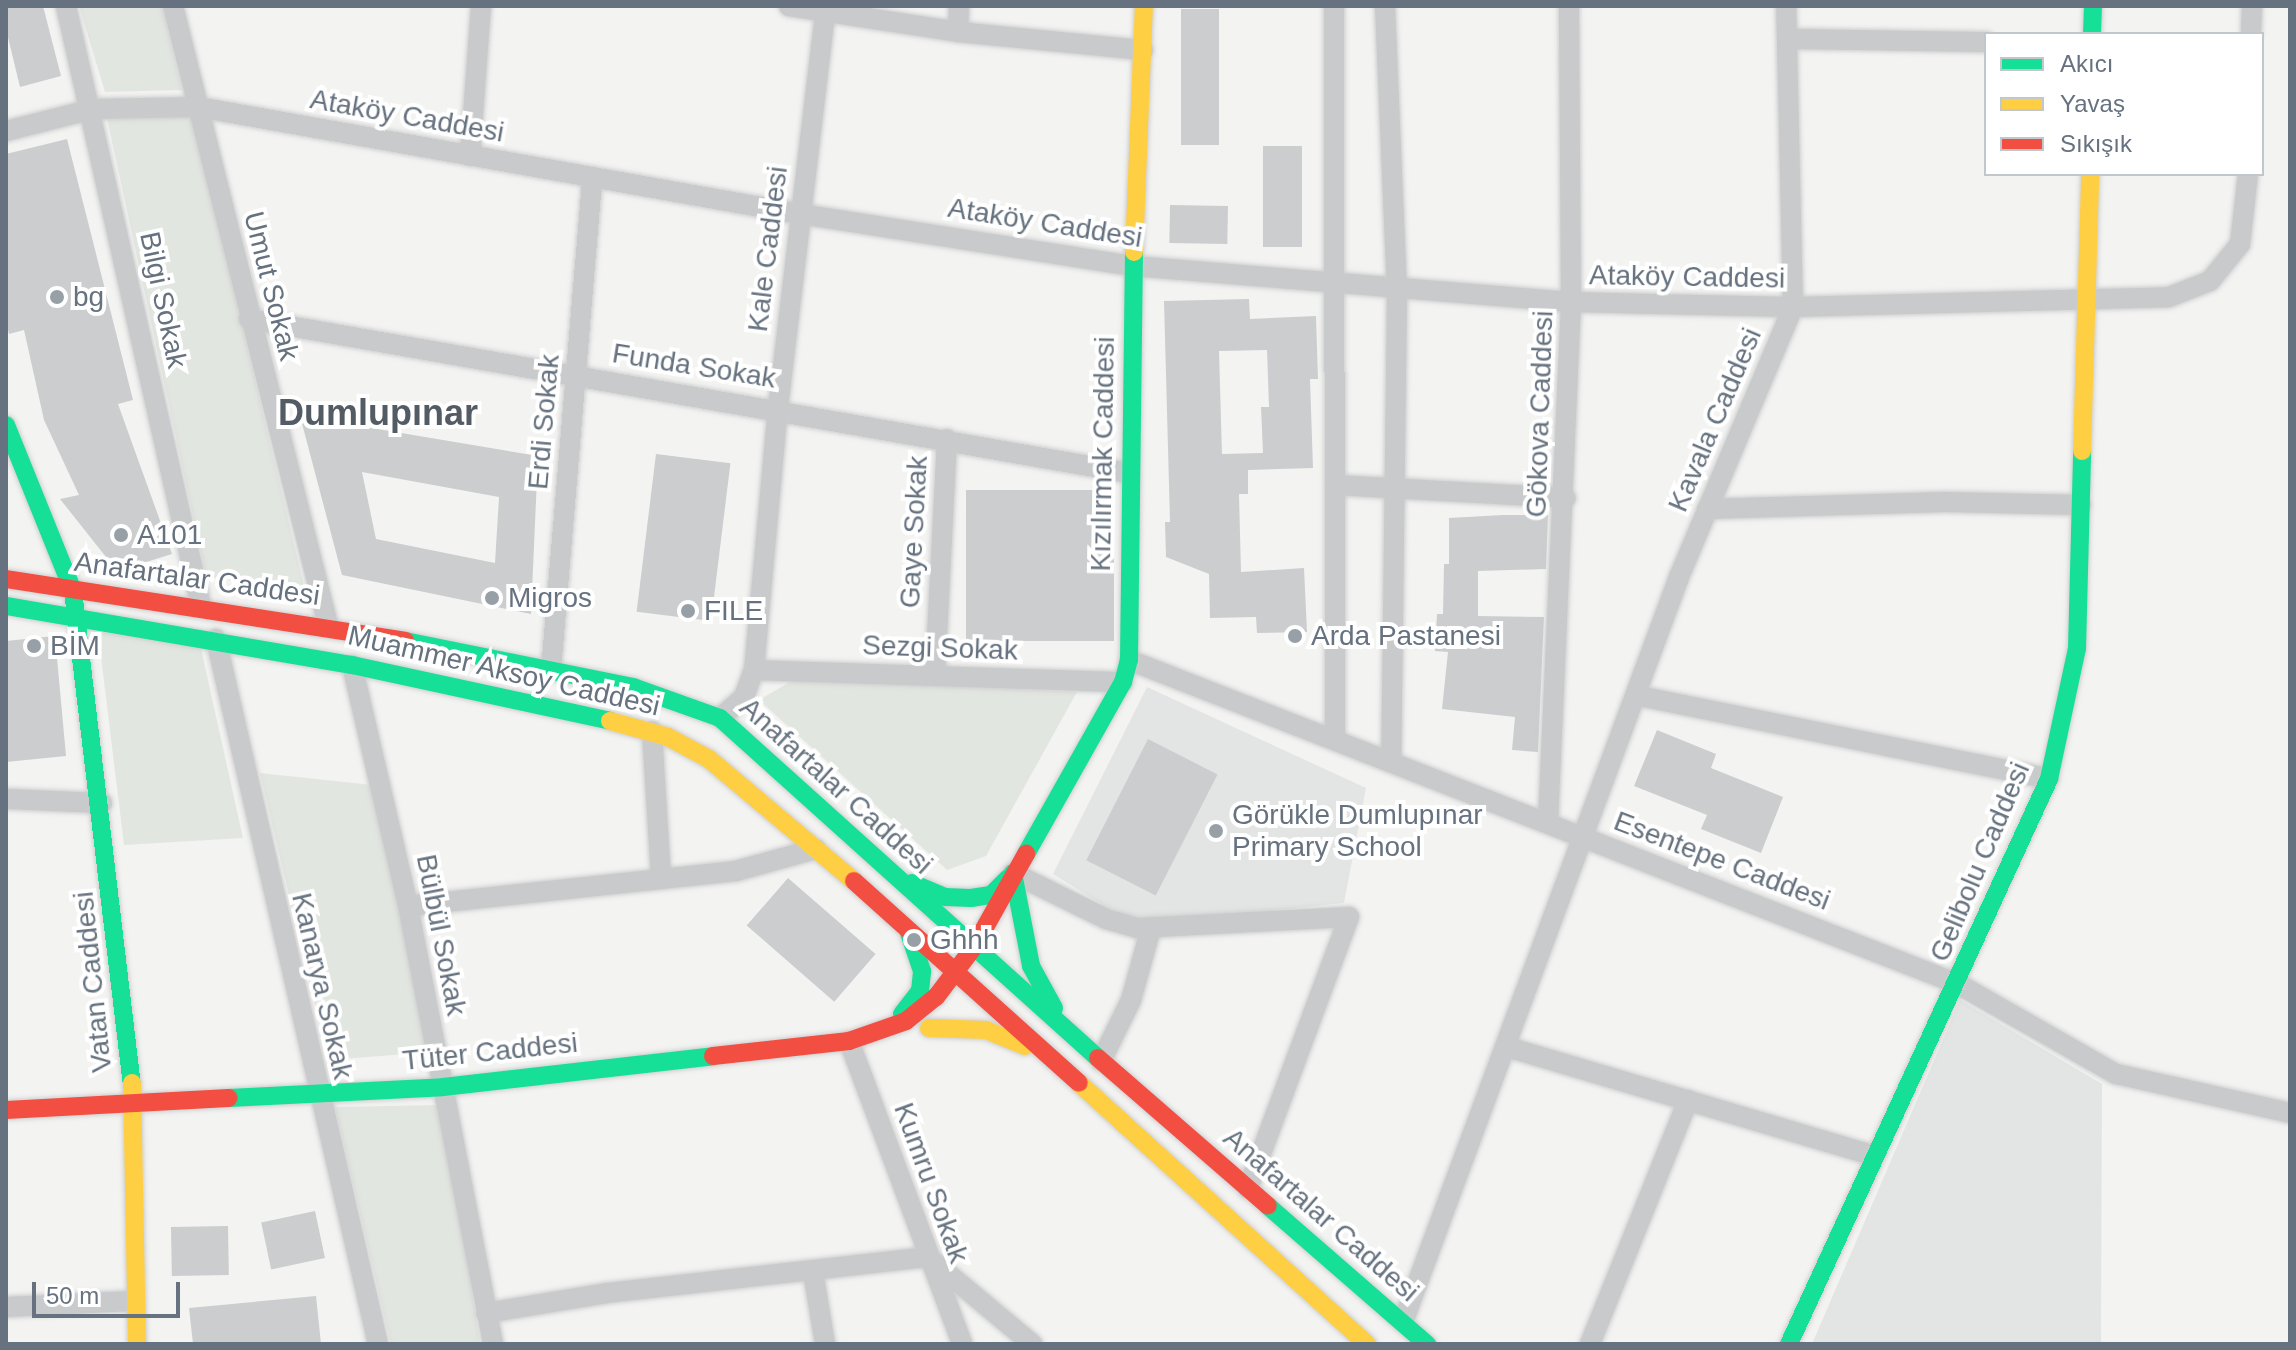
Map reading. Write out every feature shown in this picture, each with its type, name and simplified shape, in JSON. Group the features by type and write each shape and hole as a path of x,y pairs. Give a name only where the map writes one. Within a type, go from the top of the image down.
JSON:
{"street":[{"name":"Bilgi Sokak","path":"66,6 93,109 201,606"},
{"name":"Umut Sokak","path":"173,6 328,625"},
{"path":"470,156 481,6"},
{"path":"789,6 958,32 1143,50"},
{"path":"958,32 959,6"},
{"name":"Kızılırmak Caddesi","path":"974,947 1123,682 1129,660 1133,266 1144,6"},
{"path":"1334,6 1337,283 1335,736"},
{"path":"1385,6 1397,291 1391,759"},
{"name":"Gökova Caddesi","path":"1548,823 1566,498 1571,302 1569,6"},
{"name":"Kavala Caddesi","path":"1403,1322 1707,509 1793,307 1786,6"},
{"path":"2092,32 2093,6"},
{"path":"2251,32 2252,6"},
{"name":"Kale Caddesi","path":"720,718 744,697 754,670 778,408 825,12"},
{"path":"1788,39 1984,42"},
{"name":"Ataköy Caddesi","path":"6,131 93,109 198,107 800,214 1133,266 1397,291 1571,302 1793,307 2169,297 2210,281 2240,244 2248,176"},
{"name":"Gelibolu Caddesi","path":"1789,1344 1874,1156 1958,984 2049,779 2077,648 2090,176"},
{"name":"Erdi Sokak","path":"551,670 592,178"},
{"name":"Funda Sokak","path":"249,319 778,408 1129,473"},
{"name":"Vatan Caddesi","path":"6,425 73,591 77,616 102,803 135,1106 134,1301 137,1344"},
{"name":"Gaye Sokak","path":"935,676 947,439"},
{"path":"1336,485 1566,498"},
{"path":"1707,509 1945,502 2081,505"},
{"path":"30,584 44,573 45,522"},
{"name":"Anafartalar Caddesi","path":"6,579 73,591 328,625 633,687 720,718 1101,1061 1427,1344"},
{"name":"Muammer Aksoy Caddesi","path":"6,606 216,639 352,665 652,731 709,759 957,974"},
{"name":"Kanarya Sokak","path":"216,639 378,1344"},
{"name":"Esentepe Caddesi","path":"1129,660 1335,736 1958,984 2116,1074 2290,1113"},
{"name":"Bülbül Sokak","path":"352,665 408,906 493,1344"},
{"name":"Sezgi Sokak","path":"754,670 1123,682"},
{"path":"1639,696 2049,779"},
{"path":"652,731 661,879"},
{"path":"6,799 102,803"},
{"path":"408,906 736,871 816,849"},
{"path":"887,869 922,889 971,898 991,895 1013,873"},
{"path":"1013,873 1116,923 1151,928 1349,917 1248,1189"},
{"path":"1013,873 1031,966 1041,992 1101,1061 1131,1000 1151,928"},
{"path":"872,1036 911,1007 920,991 922,971 907,928"},
{"name":"Tüter Caddesi","path":"6,1110 135,1106 443,1087 849,1041 872,1036 906,1021 957,974 974,947"},
{"path":"957,974 966,1002 1056,1065 1367,1344"},
{"path":"872,1036 903,1036 929,1028 966,1002"},
{"path":"929,1028 1009,1036 1056,1065"},
{"name":"Kumru Sokak","path":"849,1041 962,1344"},
{"path":"1507,1047 1874,1156"},
{"path":"1590,1344 1688,1100"},
{"path":"486,1313 607,1293 928,1257 1032,1344"},
{"path":"813,1272 825,1344"},
{"path":"6,1307 134,1301"}],"shaded area":[{"path":"79,6 162,6 182,90 105,92"},
{"path":"192,117 306,594 206,576 107,118"},
{"path":"98,632 200,644 243,838 124,845"},
{"path":"797,678 1077,692 986,856 947,870 759,700"},
{"name":"Görükle Dumlupınar Primary School","path":"1147,687 1366,788 1344,903 1135,925 1053,874"},
{"path":"260,773 372,785 433,1052 328,1060"},
{"path":"1960,1000 2102,1084 2101,1344 1812,1344"},
{"path":"442,1105 480,1344 391,1344 335,1107"}],"building":[{"path":"6,6 43,6 61,76 20,87 6,29"},
{"path":"1181,9 1219,9 1219,145 1181,145"},
{"path":"67,139 133,400 118,404 172,554 140,564 106,557 60,499 79,495 44,420 24,330 9,334 6,321 6,154"},
{"path":"1263,146 1302,146 1302,247 1263,247"},
{"path":"1170,205 1228,206 1227,244 1169,243"},
{"path":"1249,299 1250,319 1316,316 1318,379 1310,379 1313,468 1248,470 1248,494 1239,494 1241,572 1304,568 1307,632 1257,633 1256,617 1210,618 1209,574 1166,557 1165,522 1170,522 1164,301","holes":["1267,350 1269,407 1261,407 1263,453 1222,454 1219,351"]},
{"path":"300,416 538,456 531,614 342,575","holes":["362,472 499,497 495,563 376,539"]},
{"path":"656,454 730,463 711,621 637,612"},
{"path":"966,490 1114,490 1114,641 966,641"},
{"path":"1548,515 1546,569 1478,571 1478,616 1544,617 1538,752 1512,750 1515,717 1442,709 1448,652 1435,651 1437,614 1443,614 1444,564 1449,564 1449,518"},
{"path":"55,636 66,756 6,762 6,641"},
{"path":"1657,730 1716,754 1711,768 1783,797 1761,853 1701,829 1707,815 1634,786"},
{"name":"Görükle Dumlupınar Primary School","path":"1148,739 1217,774 1156,896 1086,860"},
{"path":"788,878 876,954 834,1002 747,926"},
{"path":"315,1211 325,1258 271,1269 261,1222"},
{"path":"228,1226 229,1275 172,1276 171,1227"},
{"path":"316,1296 321,1344 193,1344 189,1308"}],"traffic: fast":[{"path":"2092,32 2093,6"},
{"path":"1026,854 1123,682 1129,660 1134,252"},
{"path":"6,425 73,591 132,1083"},
{"path":"1789,1344 2049,779 2077,648 2082,451"},
{"path":"6,606 352,665 610,721"},
{"path":"405,641 633,687 720,718 1098,1058"},
{"path":"1013,873 1031,966 1054,1008"},
{"path":"912,883 945,897 971,898 991,895 1008,878"},
{"path":"902,1014 920,991 922,971 909,933"},
{"path":"229,1098 443,1087 713,1056"},
{"path":"1268,1206 1427,1344"}],"traffic: slow":[{"path":"1134,252 1144,6"},
{"path":"2082,451 2090,176"},
{"path":"610,721 668,737 709,759 854,881"},
{"path":"929,1028 986,1030 1025,1046"},
{"path":"132,1083 137,1344"},
{"path":"1079,1083 1367,1344"}],"traffic: jam":[{"path":"6,579 405,641"},
{"path":"713,1056 849,1041 906,1021 936,997 974,947 1026,854"},
{"path":"854,881 1079,1083"},
{"path":"1098,1058 1268,1206"},
{"path":"6,1110 229,1098"}],"place":[{"name":"bg","path":"57,297"},
{"name":"A101","path":"121,535"},
{"name":"Migros","path":"492,598"},
{"name":"FILE","path":"688,611"},
{"name":"Arda Pastanesi","path":"1295,636"},
{"name":"BİM","path":"34,646"},
{"name":"Görükle Dumlupınar Primary School","path":"1216,831"},
{"name":"Ghhh","path":"914,940"}],"district":[{"name":"Dumlupınar","path":"378,413"}]}
